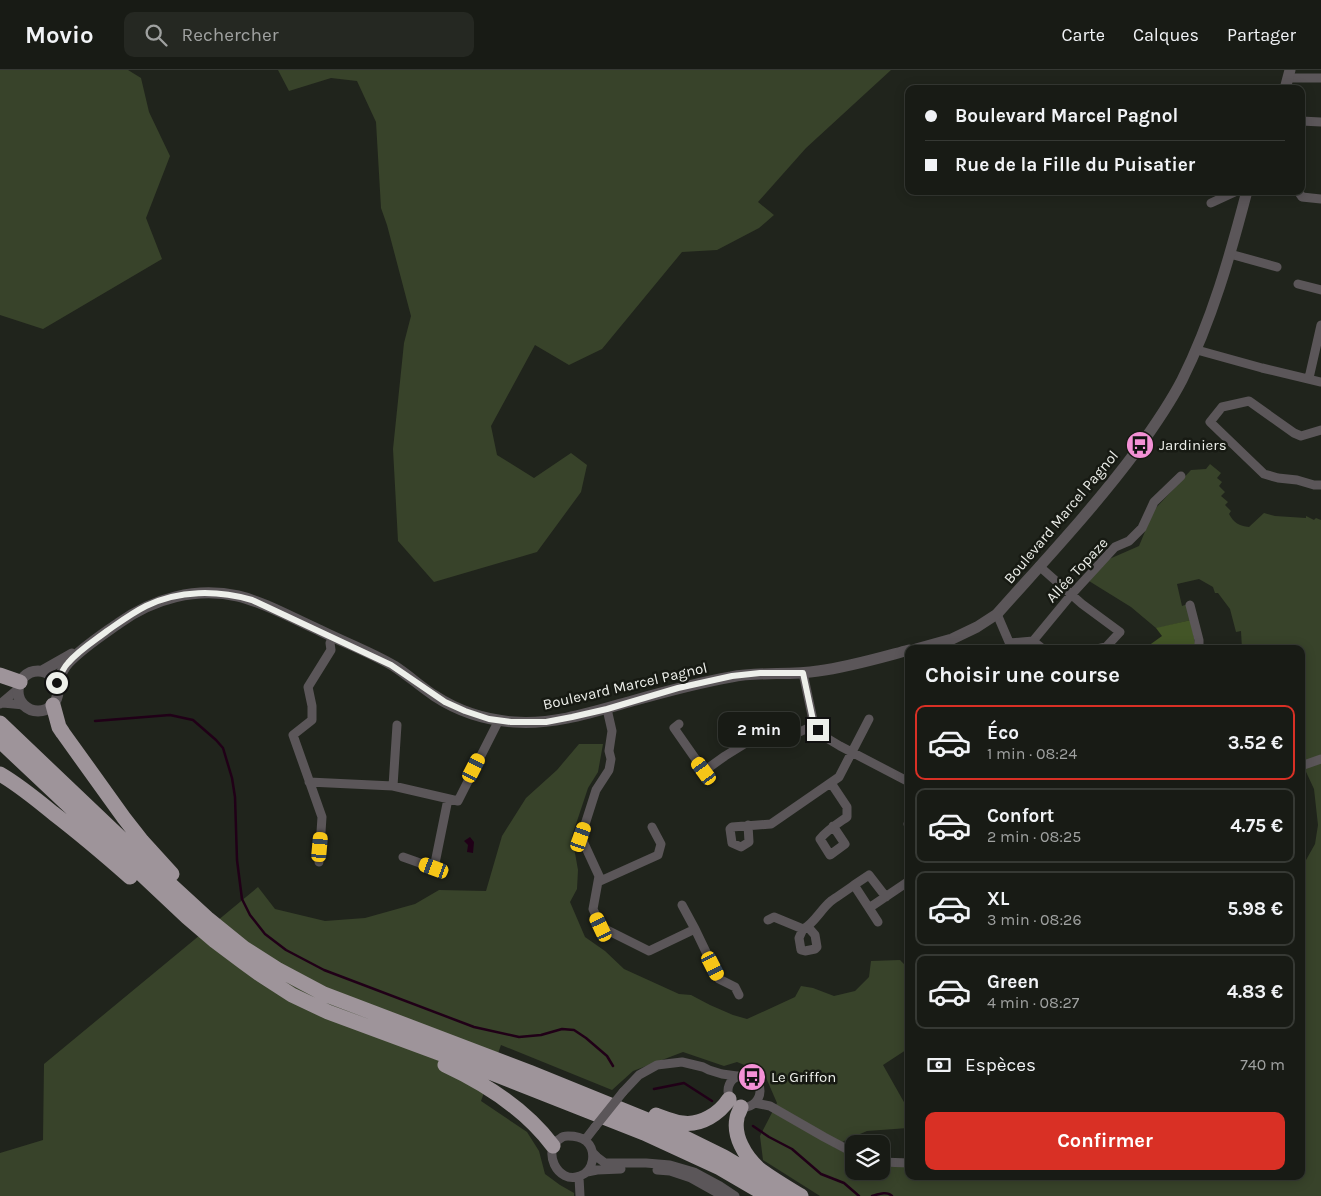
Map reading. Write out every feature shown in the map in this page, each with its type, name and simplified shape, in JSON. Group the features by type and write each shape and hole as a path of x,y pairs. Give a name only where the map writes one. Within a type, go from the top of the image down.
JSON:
{"highway":[{"path":"0,675 19,685"},
{"path":"53,705 59,727 142,841 222,924 277,969"},
{"path":"0,724 207,918 244,948 277,969 324,994 529,1072 657,1124 724,1157 790,1196"},
{"path":"0,741 187,917 261,976 292,995 328,1012 644,1133 720,1168 768,1196"},
{"path":"0,774 30,794 74,829 183,922 213,944 243,962"},
{"path":"361,1024 459,1071 499,1095 545,1134 554,1146"},
{"path":"529,1072 588,1089 684,1124 712,1117 724,1107 738,1100"},
{"path":"738,1100 737,1132 740,1144 747,1156 758,1168 801,1196"}],"street":[{"path":"1288,79 1321,78"},
{"path":"1305,121 1321,122"},
{"path":"1211,203 1228,195"},
{"name":"Boulevard Marcel Pagnol","path":"930,645 952,639 977,627 997,614 1120,472 1157,423 1197,350 1216,300 1246,195"},
{"path":"1301,195 1302,197 1321,199"},
{"path":"1230,254 1277,267"},
{"path":"1298,284 1321,290"},
{"path":"1309,378 1321,325"},
{"path":"1197,350 1321,382"},
{"path":"1321,430 1301,436 1294,434 1249,401 1222,407 1210,422 1264,474 1297,480 1314,486 1321,485"},
{"name":"Allée Topaze","path":"1033,641 1114,547 1129,540 1142,528 1154,502 1181,476"},
{"path":"1039,566 1071,595 1120,632 1108,645"},
{"name":"Boulevard Marcel Pagnol","path":"57,683 67,664 88,645 125,618 154,602 187,594 206,592 239,596 252,600 338,639 391,665 445,702 465,711 489,719 526,723 546,722 578,716 678,688 732,676 760,673 803,673 837,668 905,651"},
{"path":"1190,605 1199,645"},
{"path":"997,614 1011,645"},
{"path":"319,862 322,818 293,735 312,720 312,706 308,688 331,650 330,643 338,639"},
{"path":"1015,645 1033,641 1038,645"},
{"name":"Boulevard Marcel Pagnol","path":"42,671 88,645"},
{"path":"1,703 19,685 24,677 35,671 42,671 54,677 59,689 58,695 53,705 48,709 35,711 29,709 20,700 19,685"},
{"path":"803,673 813,720 818,730 825,737 905,780"},
{"path":"1,703 24,705"},
{"path":"607,709 612,731 609,770 596,790 581,837 599,876 593,910 601,927 649,951 695,929"},
{"path":"740,717 746,743"},
{"path":"748,825 771,824 839,777 870,719"},
{"path":"309,782 393,786 458,801 499,720"},
{"path":"679,724 674,728 704,771 746,743 795,734 816,726"},
{"path":"393,786 397,725"},
{"path":"1305,765 1321,759"},
{"path":"832,783 847,807 847,817 833,826"},
{"path":"403,858 434,868 448,799"},
{"path":"598,882 658,854 661,844 652,826"},
{"path":"768,920 774,916 806,928 830,902 869,875 886,897"},
{"path":"869,908 905,884"},
{"path":"854,885 878,922"},
{"path":"682,905 719,979 735,987 739,996"},
{"path":"585,1140 639,1075 657,1065 682,1062 722,1074 748,1075 756,1080 770,1106"},
{"path":"709,1070 738,1100 770,1106 845,1148"},
{"path":"738,1076 730,1082 738,1100"},
{"path":"738,1100 760,1094 760,1089"},
{"path":"723,1196 691,1178 670,1171 597,1170 569,1177 559,1172 554,1165 552,1156 554,1146 560,1138 577,1136 585,1140 597,1157 605,1163 670,1165 694,1172 735,1196"},
{"path":"580,1196 583,1174 592,1163 593,1152"},
{"path":"890,1162 905,1163"}],"green space":[{"path":"0,70 128,70 141,78 149,112 170,156 146,218 162,259 43,329 0,315"},
{"path":"278,70 891,70 806,148 758,202 774,215 759,228 717,250 682,252 602,349 569,365 535,345 491,426 497,455 534,478 571,453 587,465 581,492 537,552 434,582 398,541 393,449 404,343 411,316 381,208 376,122 357,81 331,78 289,91"},
{"path":"1210,464 1221,473 1217,478 1222,482 1219,486 1225,492 1221,496 1228,502 1225,505 1231,511 1229,514 1240,525 1249,527 1264,513 1275,516 1306,518 1306,516 1314,520 1316,518 1321,520 1321,1196 820,1196 763,1160 760,1136 777,1103 764,1073 737,1062 724,1066 683,1052 633,1071 612,1090 501,1045 481,1101 527,1132 539,1151 545,1174 574,1193 574,1196 0,1196 0,1153 43,1140 44,1064 258,887 275,909 325,921 365,918 415,904 439,890 486,891 502,836 526,798 557,770 579,744 603,744 598,772 588,788 572,836 578,870 577,889 570,902 585,937 605,951 624,969 679,994 691,995 733,1015 747,1019 795,997 801,986 813,988 834,996 855,991 869,977 871,961 900,960 905,965 905,1051 883,1065 905,1104 905,1128 867,1131 858,1135 845,1135 845,1141 834,1147 845,1153 845,1180 890,1180 890,1167 905,1166 905,1180 1305,1180 1305,862 1315,844 1318,825 1314,789 1305,770 1305,645 1242,645 1241,631 1236,632 1230,609 1218,593 1215,593 1213,587 1199,579 1177,584 1182,606 1188,604 1191,620 1159,628 1156,628 1131,607 1089,581 1107,560 1139,546 1154,510 1191,470 1206,469"},
{"path":"1191,620 1195,645 1150,645 1162,636 1156,628"}],"shaded area":[{"path":"470,837 474,842 473,853 467,852 468,845 464,841"}],"waterway":[{"path":"95,721 170,715 193,720 223,748 232,778 235,797 237,860 242,899 250,915 265,934 286,950 324,970 474,1027 519,1037 541,1035 562,1029 574,1030 607,1056 613,1066"},
{"path":"654,1089 684,1083 712,1101"},
{"path":"753,1126 792,1149 821,1174 844,1183 859,1196"},
{"path":"872,1196 885,1193 892,1196"}],"place":[{"name":"Jardiniers","path":"1140,445"},
{"name":"Le Griffon","path":"752,1077"}],"route":[{"path":"57,683 67,664 88,645 125,618 154,602 187,594 206,592 239,596 290,617 391,665 445,702 489,719 526,723 546,722 607,709 678,688 732,676 760,673 803,673 808,701 818,730"}]}
